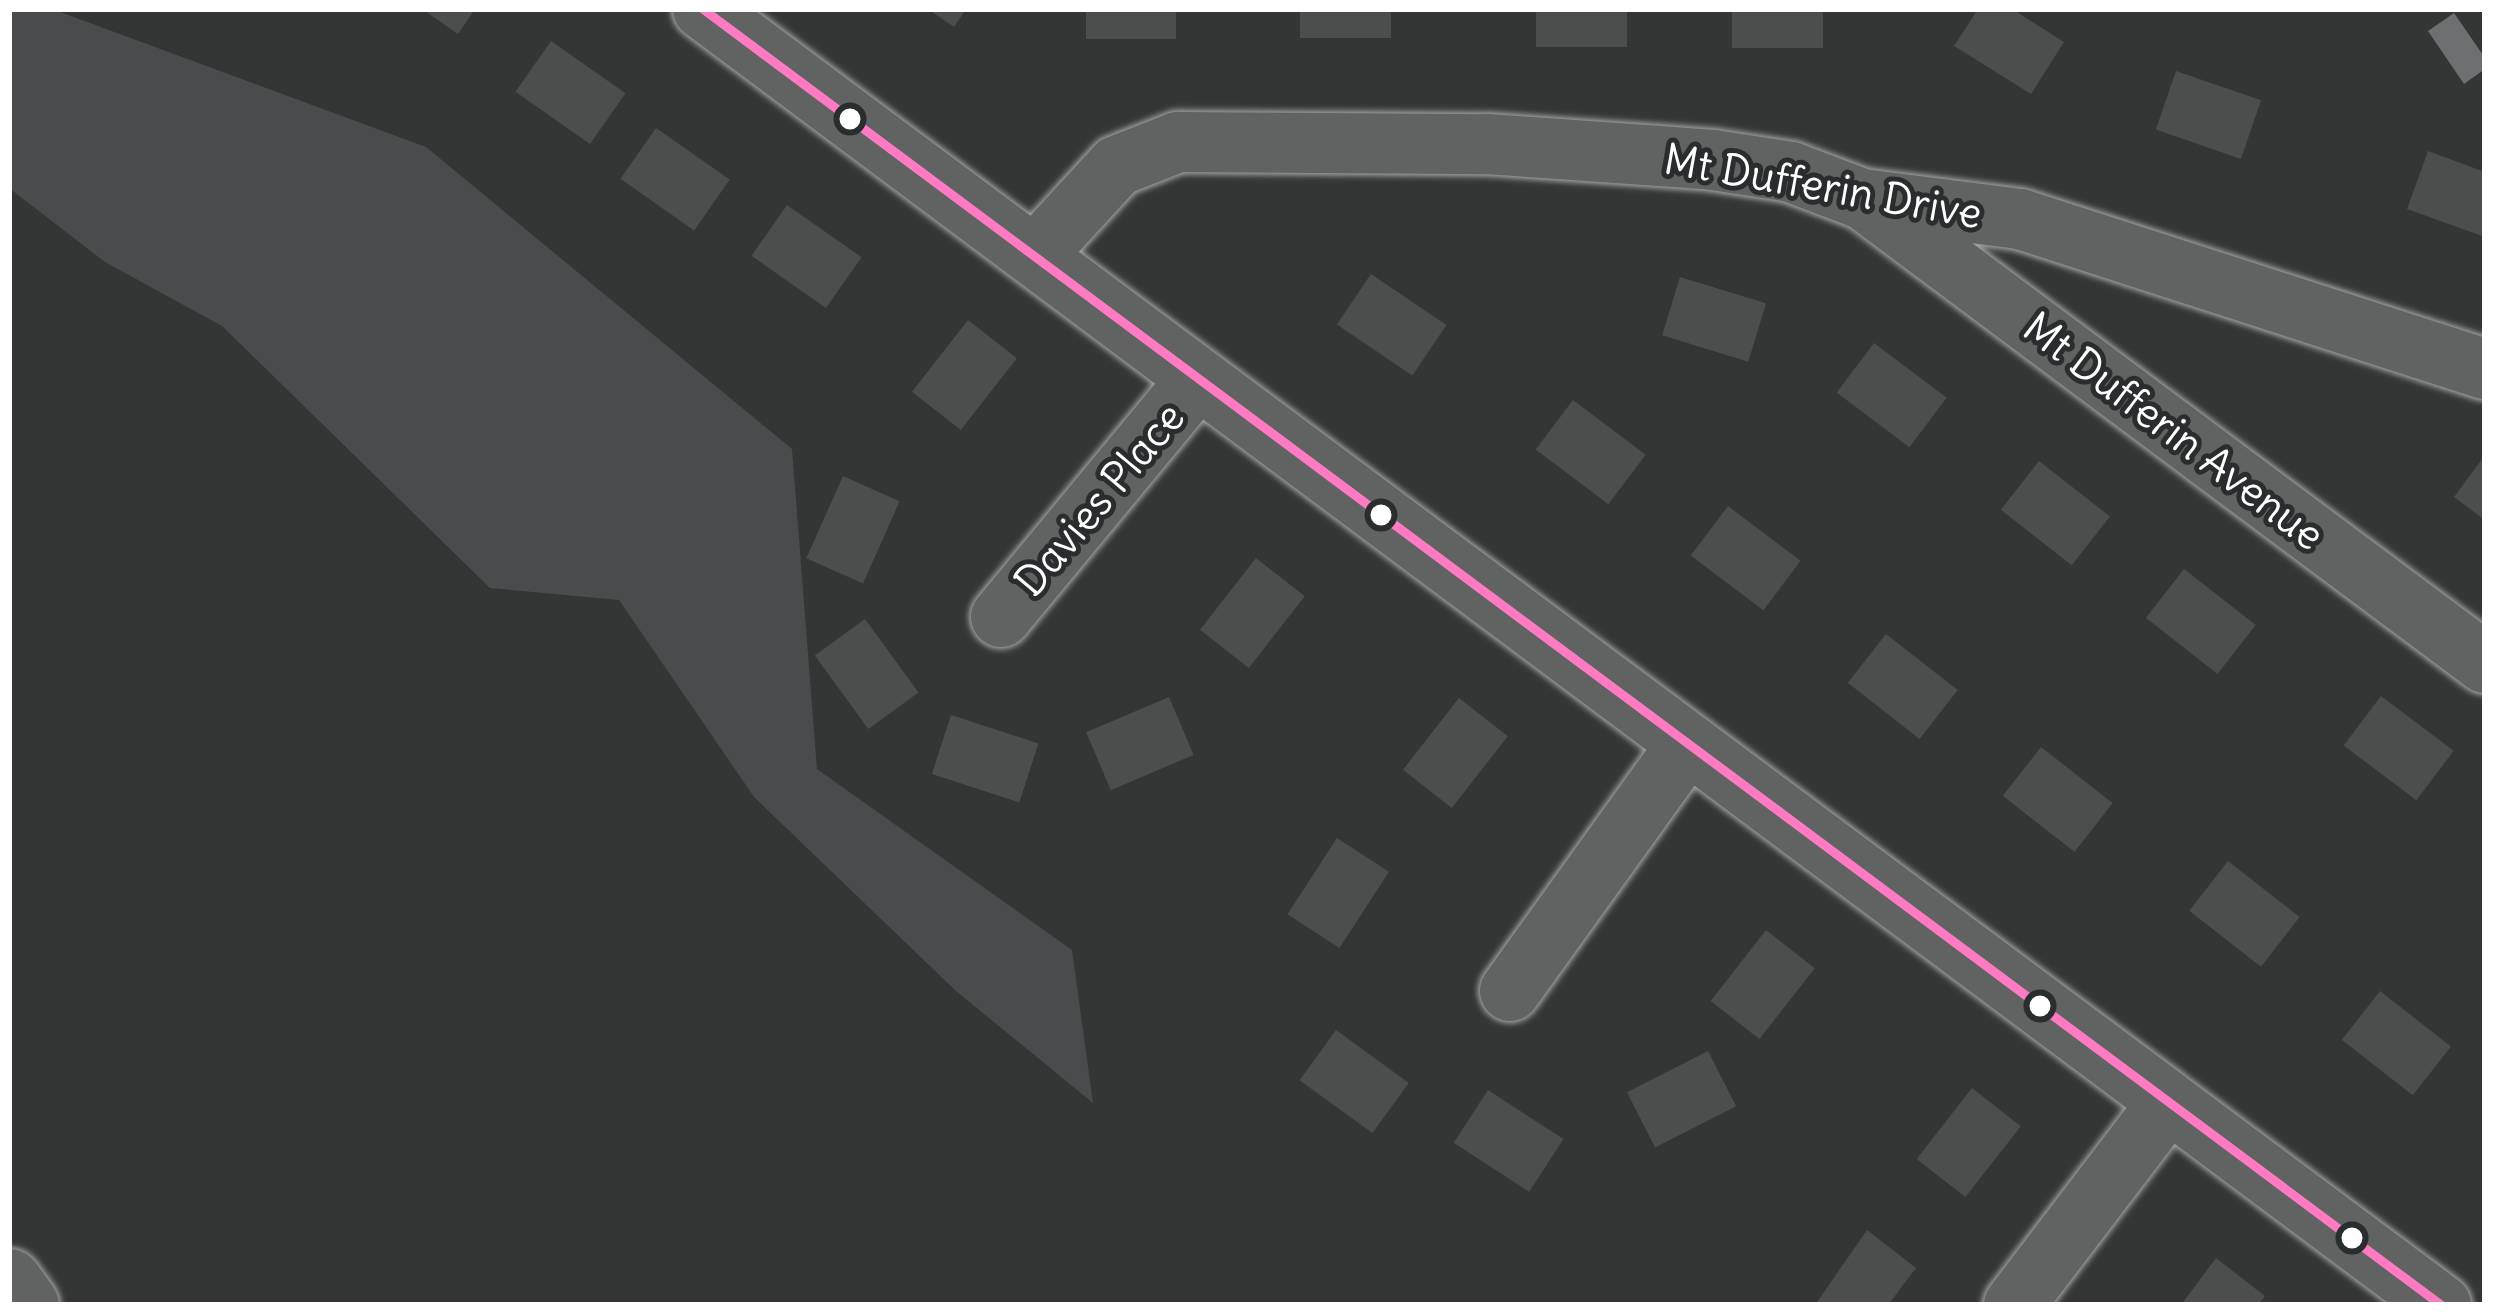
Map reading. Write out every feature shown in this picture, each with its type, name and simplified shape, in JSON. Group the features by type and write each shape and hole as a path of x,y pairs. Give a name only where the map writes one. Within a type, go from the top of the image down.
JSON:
{"highway":[{"path":"9,1282 26,1305"}],"street":[{"path":"703,9 1037,253 1196,381 2441,1305"},
{"name":"Mt Dufferin Drive","path":"1037,253 1117,166 1178,142 1487,144 1713,160 1791,172 1862,199 2020,219 2485,369"},
{"name":"Mt Dufferin Avenue","path":"1862,199 2485,663"},
{"name":"Davies Place","path":"1001,617 1196,381"},
{"path":"1510,991 1687,745"},
{"path":"2014,1305 2168,1102"}],"shaded area":[{"path":"9,9 52,9 426,147 792,449 817,769 1072,950 1093,1103 956,991 754,797 619,600 490,588 222,326 105,262 9,188"},
{"path":"2454,13 2485,58 2485,69 2464,84 2428,31"}],"building":[{"path":"422,9 475,9 458,34"},
{"path":"928,9 966,9 954,27"},
{"path":"1086,9 1176,9 1176,39 1086,39"},
{"path":"1300,9 1391,9 1391,38 1300,38"},
{"path":"1536,9 1627,9 1627,47 1536,47"},
{"path":"1732,9 1823,9 1823,48 1732,48"},
{"path":"1978,9 2012,9 2064,42 2031,94 1954,46"},
{"path":"551,41 626,93 590,144 515,92"},
{"path":"2176,71 2261,100 2241,159 2156,130"},
{"path":"656,128 730,180 694,230 620,179"},
{"path":"2428,151 2485,172 2485,237 2407,209"},
{"path":"787,205 862,257 826,308 751,256"},
{"path":"1371,274 1446,325 1412,375 1337,325"},
{"path":"1680,277 1766,303 1748,362 1662,335"},
{"path":"968,320 1017,358 961,430 912,392"},
{"path":"1874,343 1947,398 1909,447 1837,393"},
{"path":"1573,400 1646,455 1608,504 1536,450"},
{"path":"2485,455 2485,520 2454,497"},
{"path":"2039,461 2110,516 2072,565 2001,510"},
{"path":"843,476 900,501 863,583 806,558"},
{"path":"1728,506 1801,561 1763,610 1691,556"},
{"path":"1256,558 1305,596 1249,668 1200,630"},
{"path":"2184,569 2256,625 2218,674 2146,618"},
{"path":"865,619 918,693 868,729 815,655"},
{"path":"1886,634 1958,690 1920,739 1848,683"},
{"path":"2381,696 2454,751 2416,800 2344,746"},
{"path":"1169,697 1194,755 1111,790 1086,732"},
{"path":"1459,698 1508,736 1452,808 1403,770"},
{"path":"951,715 1038,743 1019,802 932,774"},
{"path":"2041,747 2113,803 2075,852 2003,796"},
{"path":"1337,838 1389,872 1339,948 1287,914"},
{"path":"2228,861 2300,917 2261,967 2189,911"},
{"path":"1766,930 1815,968 1759,1039 1711,1001"},
{"path":"2380,991 2451,1046 2413,1095 2342,1040"},
{"path":"1336,1030 1409,1083 1372,1133 1300,1080"},
{"path":"1708,1051 1736,1106 1655,1148 1627,1092"},
{"path":"1972,1088 2021,1126 1965,1197 1917,1159"},
{"path":"1488,1090 1563,1139 1529,1192 1454,1143"},
{"path":"1867,1230 1916,1268 1888,1305 1815,1305"},
{"path":"2216,1258 2265,1296 2258,1305 2181,1305"}],"transit line":[{"path":"703,9 2441,1305"}]}
